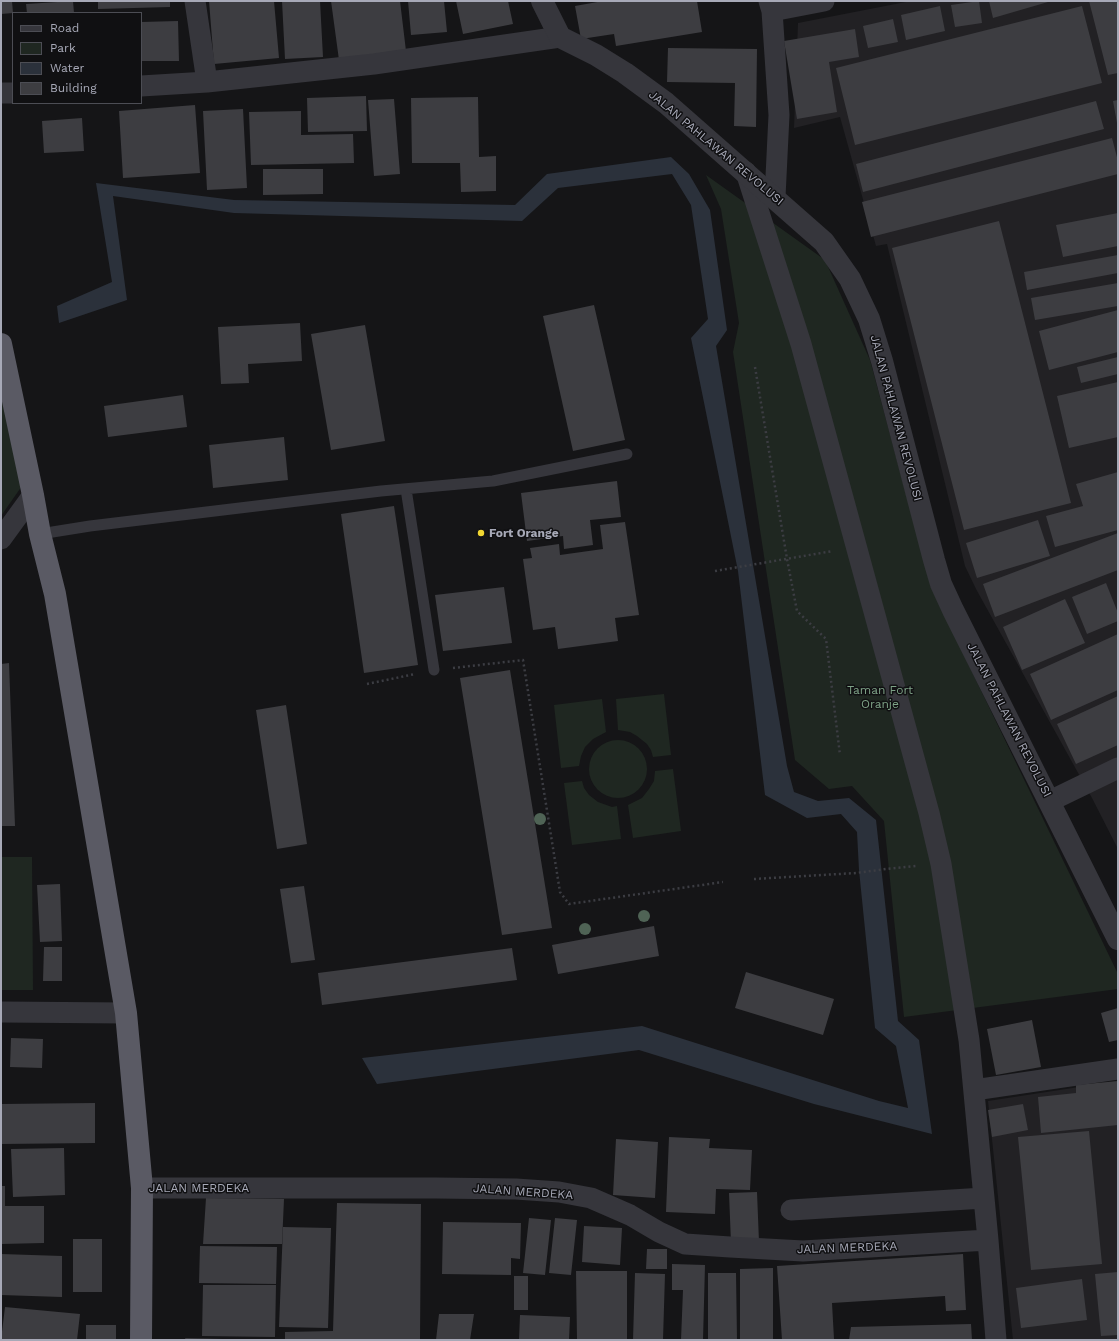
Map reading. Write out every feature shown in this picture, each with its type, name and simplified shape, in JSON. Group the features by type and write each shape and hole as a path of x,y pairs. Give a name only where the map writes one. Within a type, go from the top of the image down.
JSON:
{"highway":[{"path":"1,344 40,534 55,594 126,1013 142,1188 141,1340"}],"street":[{"path":"195,1 206,82"},
{"path":"142,86 206,82 374,64 560,37 542,1"},
{"path":"775,198 778,115 771,6 824,1"},
{"name":"JALAN PAHLAWAN REVOLUSI","path":"560,37 596,55 666,103 824,242 850,279 869,319 882,361 934,560 942,584 953,610 1118,939"},
{"path":"1,93 12,93"},
{"path":"746,172 800,344 929,814 941,864 969,1040 996,1340"},
{"path":"1,539 33,495"},
{"path":"1050,801 1118,768"},
{"path":"1,1012 126,1013"},
{"path":"974,1090 1118,1069"},
{"name":"JALAN MERDEKA","path":"142,1188 436,1188 559,1192 591,1198 630,1215 659,1232 685,1244 730,1247 803,1251 988,1240"},
{"path":"791,1210 984,1198"}],"lane":[{"path":"40,534 106,524 406,489 493,481 627,454"},
{"path":"406,489 434,670"}],"path":[{"path":"755,367 797,611 826,639 840,755"},
{"path":"715,571 856,547"},
{"path":"367,684 434,670 523,660 560,892 568,904 723,882"},
{"path":"754,879 856,873 941,864"}],"shaded area":[{"path":"911,1 1118,1 1118,849 1092,798 976,589 965,566 887,244 876,246 840,117 794,128 798,23"},
{"path":"1118,1081 1118,1340 1013,1340 988,1101"}],"green space":[{"name":"Taman Fort Oranje","path":"706,175 825,260 870,360 931,587 1118,974 1118,989 904,1017 884,821 852,786 829,789 795,760 733,352 739,323 721,209"},
{"path":"1,386 24,483 1,516"},
{"path":"664,694 671,755 653,757 647,744 637,736 630,732 618,730 616,699"},
{"path":"602,699 606,732 593,739 585,747 579,766 561,768 554,705"},
{"path":"612,740 624,740 639,748 647,763 647,775 639,790 624,798 612,798 597,790 589,775 589,763 597,748"},
{"path":"673,769 681,831 633,838 628,805 642,798 654,781 655,771"},
{"path":"582,781 584,788 589,795 598,802 612,807 617,806 621,839 572,845 564,783"},
{"path":"1,857 32,857 33,990 1,990"}],"water":[{"path":"671,157 689,174 710,210 727,330 716,346 787,766 794,792 818,801 849,798 876,820 898,1021 919,1040 932,1134 814,1104 639,1050 377,1084 362,1058 642,1026 879,1101 908,1108 896,1046 875,1028 859,870 857,832 841,814 807,818 765,795 738,571 691,338 708,319 691,205 672,174 558,188 522,221 234,213 113,196 127,300 59,323 57,306 112,282 96,183 234,200 515,205 547,174"}],"building":[{"path":"1,1 12,1 12,13 1,14"},
{"path":"73,1 74,12 27,12 26,4"},
{"path":"98,1 170,1 170,7 98,9"},
{"path":"209,1 274,1 279,58 214,64"},
{"path":"282,1 320,1 323,57 285,59"},
{"path":"331,1 400,1 406,51 339,60"},
{"path":"408,1 444,1 447,32 411,35"},
{"path":"456,1 508,1 513,24 463,34"},
{"path":"603,1 697,1 702,32 616,46 614,34 581,39 575,6"},
{"path":"979,1 982,23 955,27 951,5"},
{"path":"989,1 1048,1 1048,2 993,18"},
{"path":"1089,1 1118,1 1118,73 1108,75"},
{"path":"940,6 945,31 906,40 901,15"},
{"path":"1082,6 1102,83 855,145 836,68"},
{"path":"893,19 898,42 868,48 863,26"},
{"path":"178,21 179,61 142,61 142,22"},
{"path":"855,29 859,57 829,62 837,112 797,119 784,41"},
{"path":"668,48 757,49 756,127 734,126 735,83 667,82"},
{"path":"366,96 367,131 308,132 307,98"},
{"path":"478,97 479,157 496,156 496,191 461,192 460,163 412,163 411,98"},
{"path":"394,99 400,174 374,176 368,100"},
{"path":"1118,100 1118,123 1117,123 1113,101"},
{"path":"1096,101 1104,129 863,192 856,164"},
{"path":"195,105 200,173 123,178 119,111"},
{"path":"243,109 247,188 207,190 203,111"},
{"path":"301,111 301,135 353,134 354,163 251,165 249,112"},
{"path":"82,118 84,151 44,153 42,121"},
{"path":"1112,138 1118,161 1118,174 871,237 862,202"},
{"path":"263,169 323,169 323,194 263,195"},
{"path":"1118,213 1118,246 1063,257 1056,225"},
{"path":"999,221 1071,503 964,530 892,248"},
{"path":"1118,255 1118,273 1027,290 1024,272"},
{"path":"1118,283 1118,306 1035,320 1031,298"},
{"path":"594,305 625,440 573,451 543,316"},
{"path":"1118,310 1118,352 1049,370 1039,331"},
{"path":"300,323 302,361 248,364 249,383 221,384 218,327"},
{"path":"365,325 385,441 331,450 311,334"},
{"path":"1118,357 1118,374 1081,383 1077,367"},
{"path":"1118,382 1118,437 1069,448 1057,396"},
{"path":"183,395 187,427 108,437 104,406"},
{"path":"284,437 288,480 213,488 209,445"},
{"path":"1118,472 1118,530 1055,547 1046,516 1083,506 1076,484"},
{"path":"617,481 621,517 590,520 593,545 564,549 563,536 527,541 521,493"},
{"path":"394,506 418,665 364,673 341,514"},
{"path":"1038,520 1050,556 977,578 966,543"},
{"path":"625,522 639,615 615,618 618,641 558,649 555,627 533,630 523,559 532,558 530,548 559,544 560,555 603,549 600,525"},
{"path":"1118,533 1118,570 995,617 983,584"},
{"path":"1106,583 1118,613 1118,621 1087,634 1072,597"},
{"path":"504,587 512,643 443,651 435,595"},
{"path":"1065,599 1085,643 1022,670 1003,627"},
{"path":"1118,634 1118,690 1051,720 1030,674"},
{"path":"9,663 15,826 1,826 1,664"},
{"path":"510,670 552,928 502,935 460,678"},
{"path":"1118,696 1118,745 1076,764 1057,724"},
{"path":"286,705 307,844 277,849 256,710"},
{"path":"60,884 62,941 40,942 37,885"},
{"path":"304,886 315,960 291,963 280,889"},
{"path":"654,926 659,956 558,974 552,945"},
{"path":"44,947 62,947 62,981 43,981"},
{"path":"512,948 517,980 322,1005 318,973"},
{"path":"746,972 834,999 823,1035 735,1008"},
{"path":"1118,1008 1118,1040 1109,1042 1101,1013"},
{"path":"1032,1020 1041,1067 996,1075 987,1029"},
{"path":"11,1038 43,1039 42,1068 10,1067"},
{"path":"1118,1081 1118,1125 1041,1133 1038,1097 1076,1093 1076,1085"},
{"path":"95,1103 95,1143 1,1144 1,1104"},
{"path":"1023,1104 1028,1130 992,1137 988,1110"},
{"path":"1089,1131 1102,1264 1031,1270 1018,1137"},
{"path":"669,1137 710,1139 709,1148 752,1150 750,1190 716,1189 715,1214 666,1212"},
{"path":"616,1139 658,1142 655,1198 613,1195"},
{"path":"64,1148 65,1195 13,1197 11,1149"},
{"path":"1,1186 5,1186 5,1206 44,1206 44,1243 1,1244"},
{"path":"757,1192 759,1242 731,1243 729,1193"},
{"path":"206,1198 284,1199 282,1244 203,1244"},
{"path":"337,1203 421,1204 420,1340 285,1340 285,1332 333,1331"},
{"path":"529,1218 551,1220 545,1275 523,1273"},
{"path":"555,1218 577,1220 571,1275 549,1273"},
{"path":"443,1222 521,1223 520,1259 511,1258 511,1275 442,1274"},
{"path":"584,1226 622,1228 620,1265 582,1262"},
{"path":"283,1227 331,1228 328,1328 279,1327"},
{"path":"73,1239 102,1239 102,1292 73,1292"},
{"path":"200,1246 277,1247 276,1284 199,1283"},
{"path":"647,1249 667,1249 667,1269 646,1269"},
{"path":"1,1254 62,1256 62,1297 1,1295"},
{"path":"963,1254 966,1310 946,1311 945,1296 832,1303 834,1339 782,1340 777,1266"},
{"path":"672,1264 705,1265 703,1340 681,1340 683,1290 672,1290"},
{"path":"773,1268 773,1340 740,1340 740,1269"},
{"path":"576,1271 627,1271 627,1340 577,1340"},
{"path":"1118,1272 1118,1335 1101,1336 1095,1274"},
{"path":"635,1273 665,1274 663,1340 633,1340"},
{"path":"708,1273 736,1273 737,1340 708,1340"},
{"path":"514,1276 528,1276 528,1310 514,1310"},
{"path":"1082,1279 1087,1320 1021,1328 1016,1288"},
{"path":"203,1285 276,1285 275,1337 202,1336"},
{"path":"5,1307 80,1314 77,1340 1,1340"},
{"path":"439,1314 474,1314 470,1340 436,1340"},
{"path":"520,1315 570,1317 569,1340 519,1340"},
{"path":"971,1324 972,1340 849,1340 851,1327"},
{"path":"86,1325 116,1325 116,1340 86,1340"},
{"path":"185,1338 223,1339 223,1340 186,1340"}],"place":[{"name":"Fort Orange","path":"481,533"}]}
